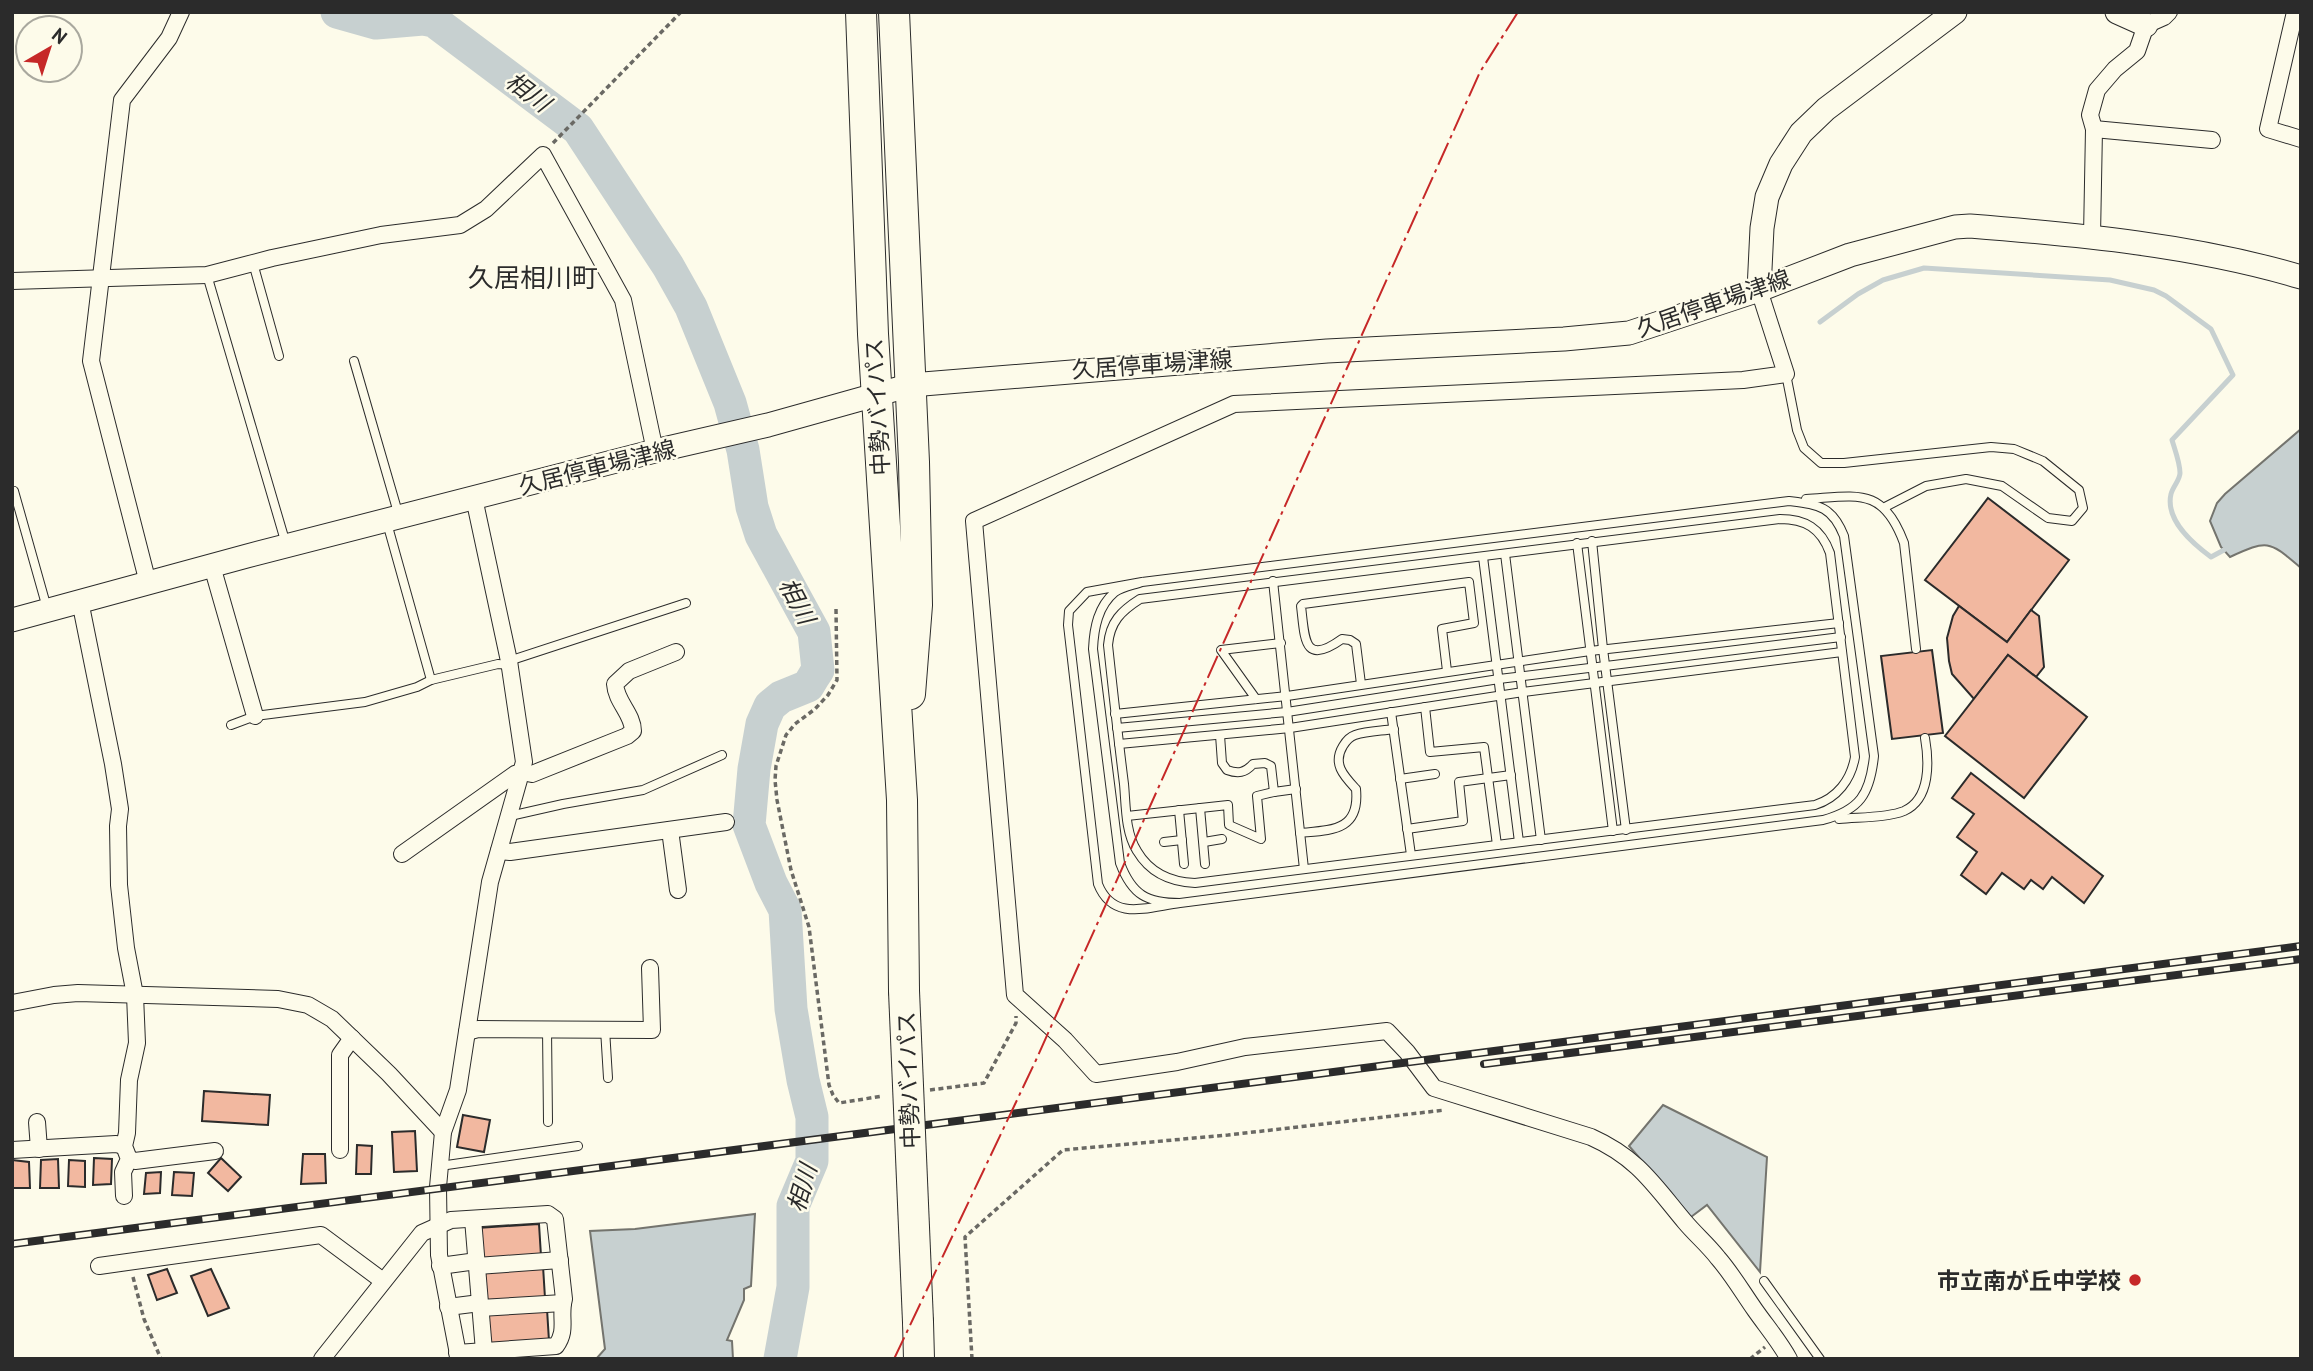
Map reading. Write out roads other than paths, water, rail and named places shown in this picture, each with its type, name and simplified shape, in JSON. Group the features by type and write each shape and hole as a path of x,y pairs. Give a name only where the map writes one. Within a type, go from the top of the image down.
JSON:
{"highway":[{"name":"中勢バイパス","path":"861,12 876,394 902,800 904,991 919,1359"},
{"name":"中勢バイパス","path":"894,12 911,385 917,605 902,800"}],"main road":[{"path":"1759,290 1762,228 1767,197 1781,164 1801,133 1826,109 1955,12"},
{"path":"2117,12 2146,25"},
{"name":"久居停車場津線","path":"12,620 654,451 768,425 911,385 1300,353 1629,333 1759,290 1850,255 1955,227 2092,236 2205,253 2301,277"}],"street":[{"path":"148,583 91,362 122,100 169,38 181,12"},
{"path":"2092,236 2094,129 2090,115 2097,90 2115,69 2137,51 2146,25 2169,12"},
{"path":"2295,12 2268,130 2301,139"},
{"path":"2094,129 2212,140"},
{"path":"12,281 207,275 381,235 460,225 486,209 543,155 623,300 654,451"},
{"path":"1759,290 1786,374 1743,380 1234,404 974,522 1015,995 1065,1040 1096,1074 1177,1062 1245,1047 1388,1031 1434,1088 1591,1137 1614,1147 1657,1185 1686,1223 1718,1257 1777,1337 1789,1359"},
{"path":"322,1359 422,1233 439,1225 451,1220 548,1214 555,1219 563,1303 563,1337 556,1346 484,1351 458,1356 440,1266 439,1225 438,1187 443,1132 458,1090 490,882 524,762 509,663 474,498"},
{"path":"212,566 255,716"},
{"path":"80,601 120,809 119,885 126,948 135,995 137,1042 130,1080 123,1172 124,1196"},
{"path":"402,854 515,774 532,774 627,736 633,731 633,723 616,692 615,684 629,671 676,652"},
{"path":"499,851 510,852 726,822"},
{"path":"670,830 678,890"},
{"path":"467,1032 478,1029 652,1030 650,968"},
{"path":"12,1003 66,994 294,1001 321,1012 352,1038 389,1073 443,1132"},
{"path":"340,1150 340,1055 352,1038"},
{"path":"37,1122 39,1149"},
{"path":"12,1150 116,1144 135,1161 215,1151"},
{"path":"473,1219 484,1351"},
{"path":"99,1266 321,1235 383,1281"},
{"path":"440,1266 560,1259"},
{"path":"448,1307 563,1303"}],"lane":[{"path":"253,263 279,356"},
{"path":"207,275 286,546"},
{"path":"354,361 431,680"},
{"path":"1786,374 1797,430 1804,448 1821,463 1844,463 1991,447 2014,449 2043,461 2079,490 2083,508 2072,521 2048,517 2002,486 1966,479 1926,486 1885,507"},
{"path":"12,492 14,491 47,610"},
{"path":"1916,649 1904,543 1898,526 1885,507 1859,496 1789,500 1142,582 1087,592 1069,611 1068,625 1098,884 1103,897 1117,908 1128,910 1904,811 1917,802 1923,789 1928,756 1925,738"},
{"path":"1789,500 1826,509 1838,521 1844,536 1874,756 1869,787 1862,798 1842,815 1823,820"},
{"path":"1780,519 1802,521 1821,533 1830,553 1855,757 1849,778 1835,794 1815,805 1195,883 1179,883 1153,870 1142,860 1130,836 1108,645 1110,630 1127,607 1140,599 1153,597 1577,543 1780,519"},
{"path":"1592,541 1626,830"},
{"path":"1577,543 1613,831"},
{"path":"1505,554 1542,840"},
{"path":"1483,557 1519,842"},
{"path":"1273,581 1304,869"},
{"path":"1142,582 1116,592 1102,607 1094,626 1093,649 1120,863 1126,879 1142,897 1161,903 1180,903"},
{"path":"1361,684 1356,644 1342,639 1329,649 1321,651 1313,650 1305,642 1301,606 1303,604 1469,582 1474,623 1442,629 1447,671"},
{"path":"231,725 255,716 365,702 417,687 431,680 509,663 686,603"},
{"path":"1115,714 1287,696 1603,649 1839,623"},
{"path":"1117,729 1287,712 1499,679 1840,637"},
{"path":"1256,699 1221,650 1281,643"},
{"path":"1119,744 1290,728 1523,692 1842,652"},
{"path":"1425,707 1430,752 1484,747 1497,845"},
{"path":"1391,712 1411,855"},
{"path":"1300,833 1343,827 1356,809 1356,789 1344,777 1338,758 1346,740 1354,735 1394,729"},
{"path":"1220,735 1222,763 1227,769 1240,773 1248,771 1253,764 1265,762 1271,766 1274,792"},
{"path":"510,816 643,790 722,755"},
{"path":"1400,779 1435,774"},
{"path":"1407,829 1463,821 1459,782 1511,775"},
{"path":"1127,816 1228,805 1229,825 1261,839 1257,796 1296,789"},
{"path":"1200,808 1205,864"},
{"path":"1179,810 1184,864"},
{"path":"1203,842 1222,839"},
{"path":"1164,842 1182,840"},
{"path":"547,1029 548,1122"},
{"path":"605,1029 608,1077"},
{"path":"440,1166 578,1146"},
{"path":"1764,1280 1820,1359"}],"waterway":[{"name":"相川","path":"337,12 376,23 423,19 434,21 578,129 668,266 691,307 730,403 743,450 752,507 761,535 814,632 818,670 808,686 781,697 770,706 762,724 754,769 749,825 771,883 785,910 791,1009 812,1117 812,1161 793,1206 793,1287 780,1359"},
{"path":"1820,322 1858,294 1883,280 1924,268 2110,280 2154,290 2166,296 2211,329 2233,375 2172,440 2180,473 2171,494 2170,504 2176,522 2188,538 2211,557 2224,550"}],"railway":[{"path":"12,1244 2301,946"},
{"path":"1484,1064 2301,959"}],"place":[{"name":"市立南が丘中学校","path":"2135,1280"}],"district":[{"name":"久居相川町","path":"533,277"}]}
